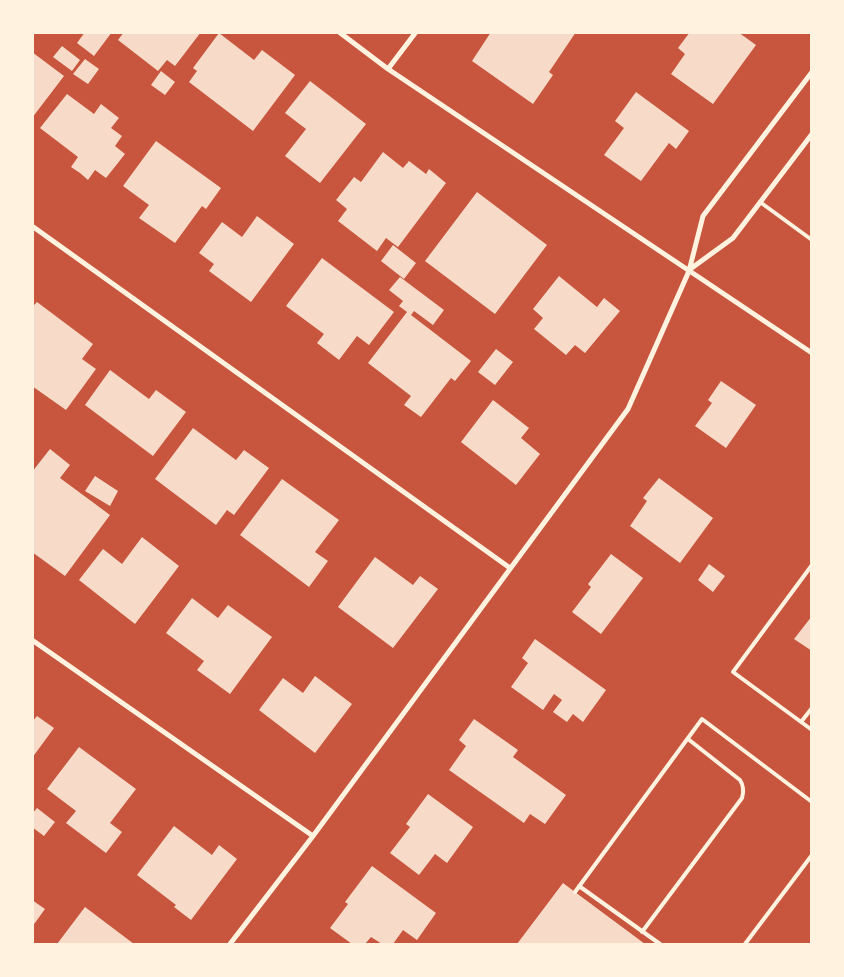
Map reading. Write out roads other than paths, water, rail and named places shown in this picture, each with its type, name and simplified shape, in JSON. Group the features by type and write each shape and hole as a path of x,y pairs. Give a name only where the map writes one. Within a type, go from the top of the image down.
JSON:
{"street":[{"path":"339,32 388,69 812,353"},
{"path":"388,69 416,32"},
{"path":"230,944 628,409 689,271 703,216 812,72"},
{"path":"689,271 733,238 812,134"},
{"path":"32,226 510,568"},
{"path":"32,640 312,836"}],"lane":[{"path":"760,202 812,240"},
{"path":"812,565 733,672 812,730"},
{"path":"801,722 812,708"},
{"path":"575,892 702,719 812,802"},
{"path":"642,932 742,798 744,792 743,784 740,780 688,739"},
{"path":"745,944 812,855"},
{"path":"579,886 660,944"}]}
